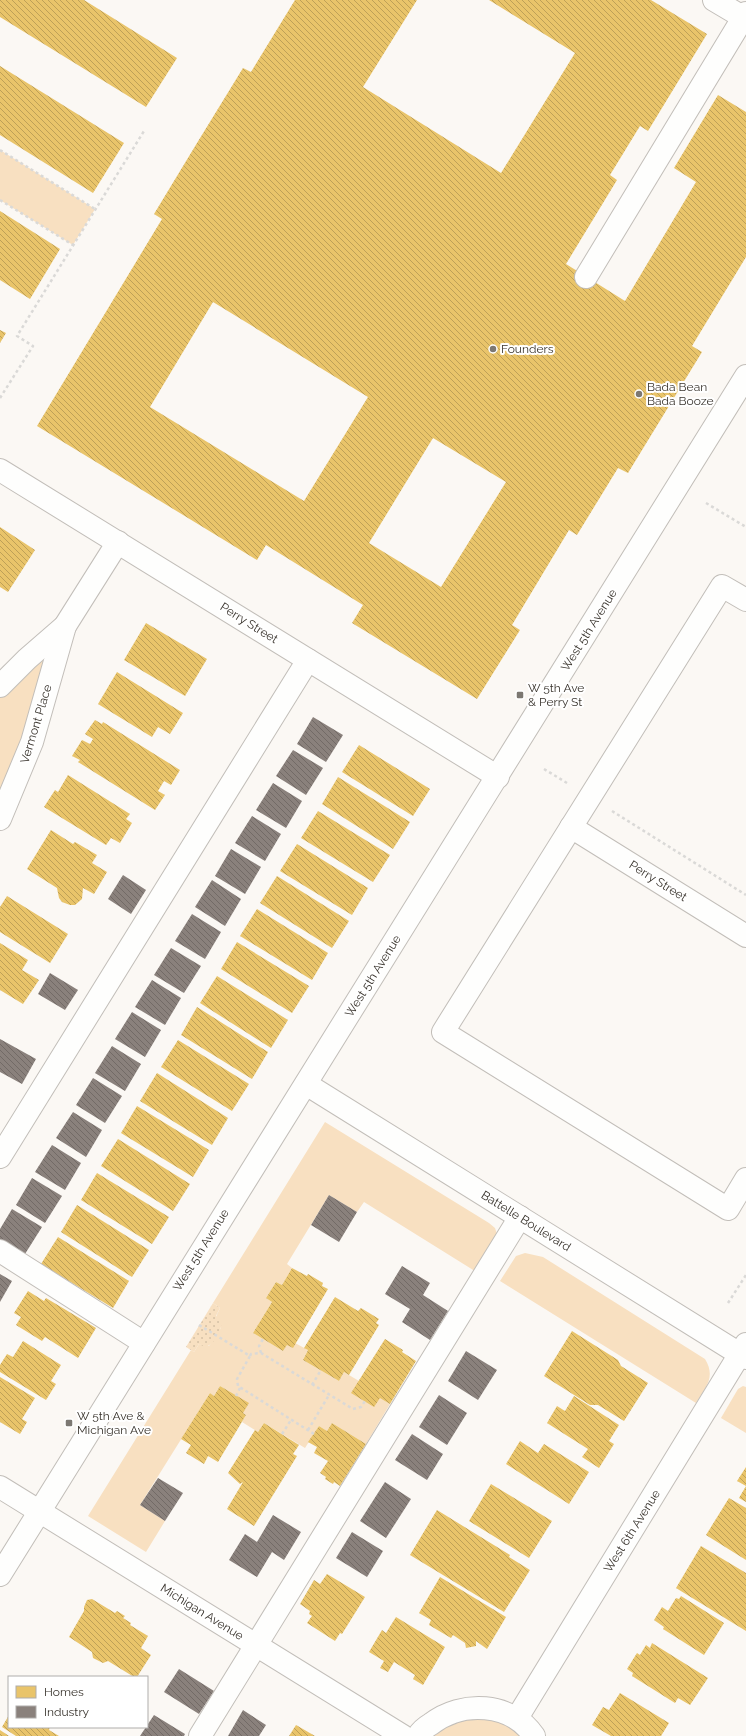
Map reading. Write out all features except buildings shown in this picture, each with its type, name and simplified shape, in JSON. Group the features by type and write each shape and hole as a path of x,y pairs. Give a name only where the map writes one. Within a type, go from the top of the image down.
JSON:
{"street":[{"path":"586,277 745,17 714,0"},
{"name":"West 5th Avenue","path":"0,1575 498,777 746,376"},
{"name":"Perry Street","path":"0,470 498,777"},
{"name":"Vermont Place","path":"0,819 32,742 65,626 118,542"},
{"path":"746,600 722,586 443,1032 728,1209 746,1180"},
{"name":"Vermont Place","path":"0,686 27,659 65,626"},
{"path":"0,1157 308,660"},
{"name":"Perry Street","path":"571,827 746,936"},
{"name":"Battelle Boulevard","path":"306,1084 520,1217 744,1352"},
{"path":"200,1736 520,1217"},
{"path":"0,1251 144,1343"},
{"name":"West 6th Avenue","path":"517,1718 715,1395 744,1352"},
{"name":"Michigan Avenue","path":"0,1487 403,1736"},
{"path":"418,1736 420,1732 441,1716 466,1708 482,1707 517,1718 534,1736"}],"path":[{"path":"0,398 33,346 17,336 144,131"},
{"path":"0,150 95,209"},
{"path":"0,200 73,245"},
{"path":"706,503 746,527"},
{"path":"544,769 746,895"},
{"path":"728,1304 746,1275"},
{"path":"199,1325 250,1356"},
{"path":"260,1353 259,1346 263,1339"},
{"path":"314,1434 238,1386 236,1378 251,1354 260,1353 353,1410 361,1407 365,1401"},
{"path":"312,1385 321,1370"},
{"path":"236,1396 240,1388"},
{"path":"308,1430 329,1395"},
{"path":"282,1434 291,1420"}],"shaded area":[{"path":"0,150 95,209 73,245 0,200"},
{"path":"65,626 0,819 0,686"},
{"path":"325,1122 489,1223 495,1228 497,1234 478,1273 364,1202 357,1212 329,1195 287,1264 292,1268 282,1285 276,1282 266,1298 272,1302 253,1333 283,1351 287,1345 295,1343 308,1350 303,1360 339,1381 344,1372 390,1404 366,1444 332,1423 327,1431 319,1426 305,1448 264,1423 258,1432 242,1422 246,1415 243,1413 236,1396 220,1386 214,1396 210,1393 140,1505 165,1521 146,1552 88,1516 191,1350 194,1352 199,1344 209,1346 221,1328 216,1317 220,1308 213,1303"},
{"path":"525,1253 543,1257 705,1359 710,1371 710,1377 706,1387 696,1403 500,1281 516,1256"},
{"path":"213,1303 220,1308 216,1316 221,1321 221,1329 212,1343 205,1347 199,1344 194,1352 186,1347"},
{"path":"743,1386 746,1387 746,1433 721,1418 738,1389"},
{"path":"466,1708 534,1736 418,1736"}],"place":[{"name":"Founders","path":"493,349"},
{"name":"Bada Bean Bada Booze","path":"639,394"},
{"name":"W 5th Ave & Perry St","path":"520,695"},
{"name":"W 5th Ave & Michigan Ave","path":"69,1423"}]}
